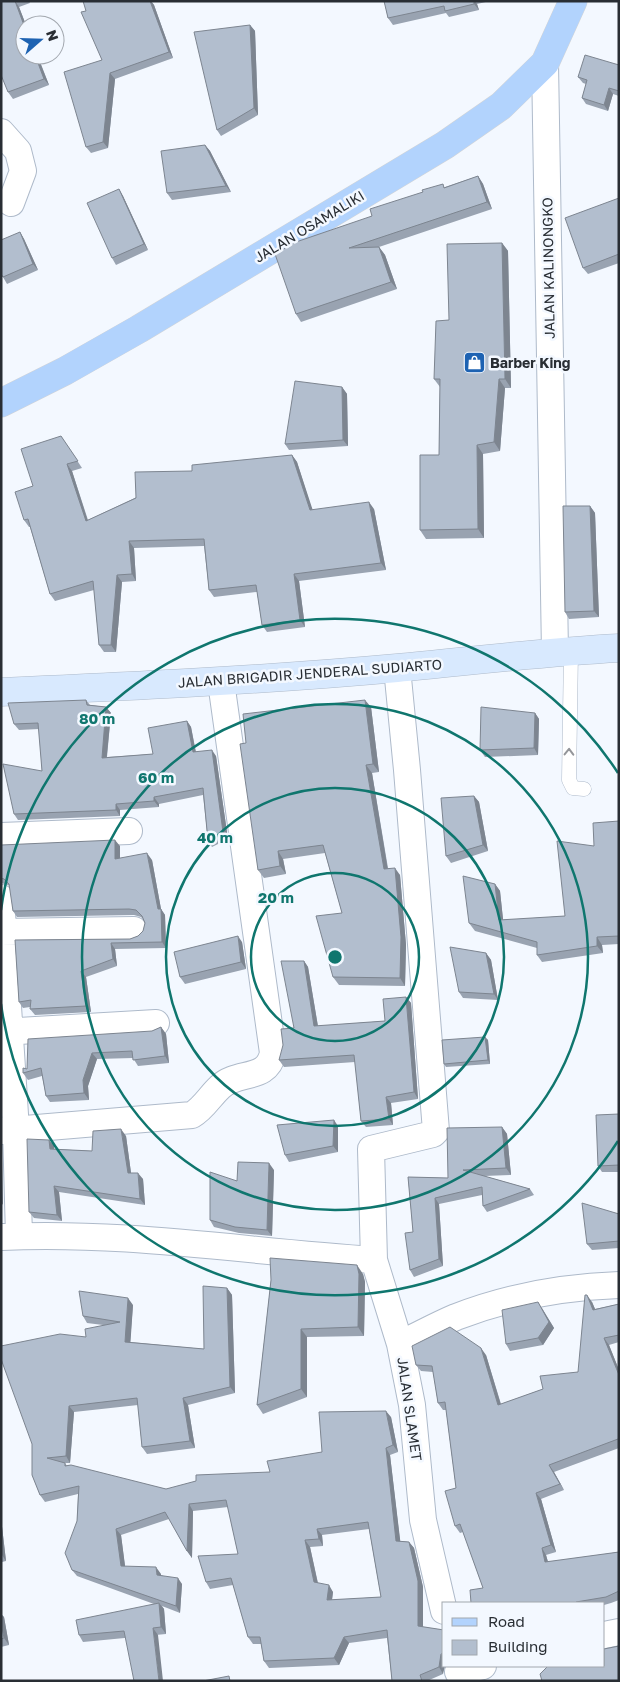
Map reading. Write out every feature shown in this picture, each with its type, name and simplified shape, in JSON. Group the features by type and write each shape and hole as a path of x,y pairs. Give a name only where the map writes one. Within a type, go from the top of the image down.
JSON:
{"main road":[{"name":"JALAN OSAMALIKI","path":"1,402 65,371 139,329 445,145 501,106 545,63 572,1"}],"street":[{"name":"JALAN KALINONGKO","path":"545,63 563,651"},
{"path":"1,132 18,151 23,171 11,203"},
{"name":"JALAN BRIGADIR JENDERAL SUDIARTO","path":"1,692 221,682 397,668 563,651 619,648"},
{"path":"397,668 408,770 436,1130 433,1134 371,1149 374,1260 400,1344"},
{"path":"9,1131 192,1115 200,1110 220,1087 230,1080 262,1071 271,1064 273,1054 221,682"},
{"path":"1,836 129,831"},
{"path":"1,898 9,1131 10,1236 125,1237 286,1254 374,1260"},
{"path":"2,932 134,930"},
{"path":"5,1032 156,1023"},
{"name":"JALAN SLAMET","path":"442,1602 424,1520 412,1405 400,1344 457,1317 504,1302 545,1293 619,1285"},
{"path":"605,1635 619,1632"},
{"path":"458,1673 479,1667"}],"lane":[{"path":"563,651 569,780 573,788 584,789"}],"building":[{"path":"1,1 15,1 20,15 15,15 15,65 39,65 44,79 8,92 1,75"},
{"path":"83,1 150,1 169,52 110,73 103,142 86,147 64,72 102,60 81,12 86,11"},
{"path":"384,1 474,1 474,4 445,11 444,6 388,18"},
{"path":"250,25 254,108 217,130 194,32"},
{"path":"585,55 619,65 619,91 609,88 604,105 582,98 587,80 578,77"},
{"path":"205,145 226,186 167,193 161,151"},
{"path":"478,176 487,202 349,248 379,247 391,282 296,314 275,254 296,242 372,216 370,209 423,192 422,190 443,184 444,188"},
{"path":"119,189 144,244 112,258 87,203"},
{"path":"619,198 619,254 583,268 565,218"},
{"path":"20,232 33,264 3,277 1,274 1,240"},
{"path":"502,243 505,379 499,379 494,442 477,445 478,529 420,530 420,455 439,455 440,379 434,379 436,321 449,320 447,244"},
{"path":"295,381 342,387 343,440 285,444"},
{"path":"61,436 78,461 67,464 86,521 136,498 135,472 192,471 192,465 292,455 310,510 369,502 381,563 294,574 300,620 262,625 256,585 209,590 204,539 129,541 132,574 117,575 111,645 99,645 93,581 50,594 28,519 24,520 15,492 33,486 21,449"},
{"path":"563,506 590,506 594,611 565,612"},
{"path":"86,700 87,705 106,707 102,758 153,754 148,728 187,721 193,752 212,750 223,832 208,841 203,788 154,797 154,801 116,804 116,810 14,814 3,764 42,771 38,723 14,724 8,703"},
{"path":"365,700 373,764 366,765 384,869 395,868 401,937 400,978 333,977 316,916 342,913 323,845 278,851 280,866 258,870 240,744 246,743 243,714"},
{"path":"481,707 535,713 534,748 480,750"},
{"path":"474,796 483,845 446,856 441,798"},
{"path":"619,821 619,936 597,937 597,946 537,955 537,942 469,923 463,876 495,884 499,920 565,916 557,841 594,846 593,823"},
{"path":"115,840 115,859 147,853 158,909 161,909 162,942 111,943 113,959 81,971 86,1006 30,1009 31,1000 19,1002 15,940 130,939 138,936 143,931 145,923 142,916 136,910 129,909 13,911 9,884 1,878 1,845"},
{"path":"238,936 241,962 180,977 174,952"},
{"path":"450,947 486,953 494,994 459,992"},
{"path":"281,961 304,961 314,1026 385,1021 383,999 406,997 414,1092 386,1097 389,1119 361,1121 354,1055 279,1060 283,1045 281,1029 294,1028"},
{"path":"161,1027 165,1056 133,1060 132,1051 92,1053 83,1080 84,1093 46,1096 41,1068 23,1073 23,1068 27,1069 28,1039 152,1031"},
{"path":"485,1037 488,1060 444,1064 442,1040"},
{"path":"619,1114 619,1165 598,1166 596,1115"},
{"path":"334,1120 333,1146 285,1155 277,1125"},
{"path":"502,1127 506,1168 463,1170 530,1189 483,1206 482,1187 435,1198 439,1259 410,1270 405,1233 413,1232 408,1177 448,1178 447,1128"},
{"path":"121,1129 128,1173 138,1173 140,1199 54,1186 57,1215 29,1212 27,1139 49,1140 50,1149 92,1151 93,1131"},
{"path":"238,1162 269,1163 267,1230 235,1227 210,1220 210,1172 237,1181"},
{"path":"582,1203 619,1214 619,1241 587,1244"},
{"path":"270,1258 357,1265 359,1274 358,1327 301,1329 301,1389 257,1405 271,1280"},
{"path":"203,1286 227,1288 230,1387 183,1398 190,1441 142,1447 137,1398 69,1406 66,1456 47,1458 65,1463 65,1466 71,1465 166,1489 196,1481 196,1475 270,1472 267,1461 322,1452 319,1412 386,1411 393,1445 386,1448 396,1541 409,1542 418,1581 418,1626 442,1630 442,1654 439,1667 420,1675 422,1681 392,1681 387,1630 344,1637 334,1658 264,1661 260,1637 248,1637 231,1578 206,1582 198,1556 238,1554 226,1500 189,1504 187,1551 165,1512 116,1529 121,1566 156,1567 157,1575 178,1578 176,1606 72,1570 65,1553 77,1521 79,1486 40,1495 32,1475 32,1444 1,1359 1,1346 60,1334 86,1337 85,1329 120,1322 83,1316 79,1291 128,1298 125,1342 204,1349","holes":["368,1522 381,1597 327,1600 329,1585 314,1582 305,1540 319,1539 317,1529"]},
{"path":"585,1295 587,1295 593,1310 619,1304 619,1335 604,1338 619,1375 619,1442 618,1439 549,1465 560,1484 536,1493 551,1545 542,1548 545,1562 619,1552 619,1591 606,1597 576,1602 471,1602 470,1590 483,1588 460,1524 455,1526 445,1491 456,1488 445,1402 438,1403 432,1366 416,1365 412,1346 450,1327 481,1348 498,1405 543,1389 540,1376 578,1372"},
{"path":"538,1302 549,1322 538,1338 506,1344 502,1310"},
{"path":"159,1603 161,1627 153,1628 159,1681 134,1681 124,1631 79,1635 76,1620"},
{"path":"1,1622 4,1638 1,1639"},
{"path":"619,1646 619,1681 542,1681 540,1674 547,1667 605,1667 605,1649"},
{"path":"229,1676 230,1681 203,1681"}],"place":[{"name":"Barber King","path":"474,362"}]}
